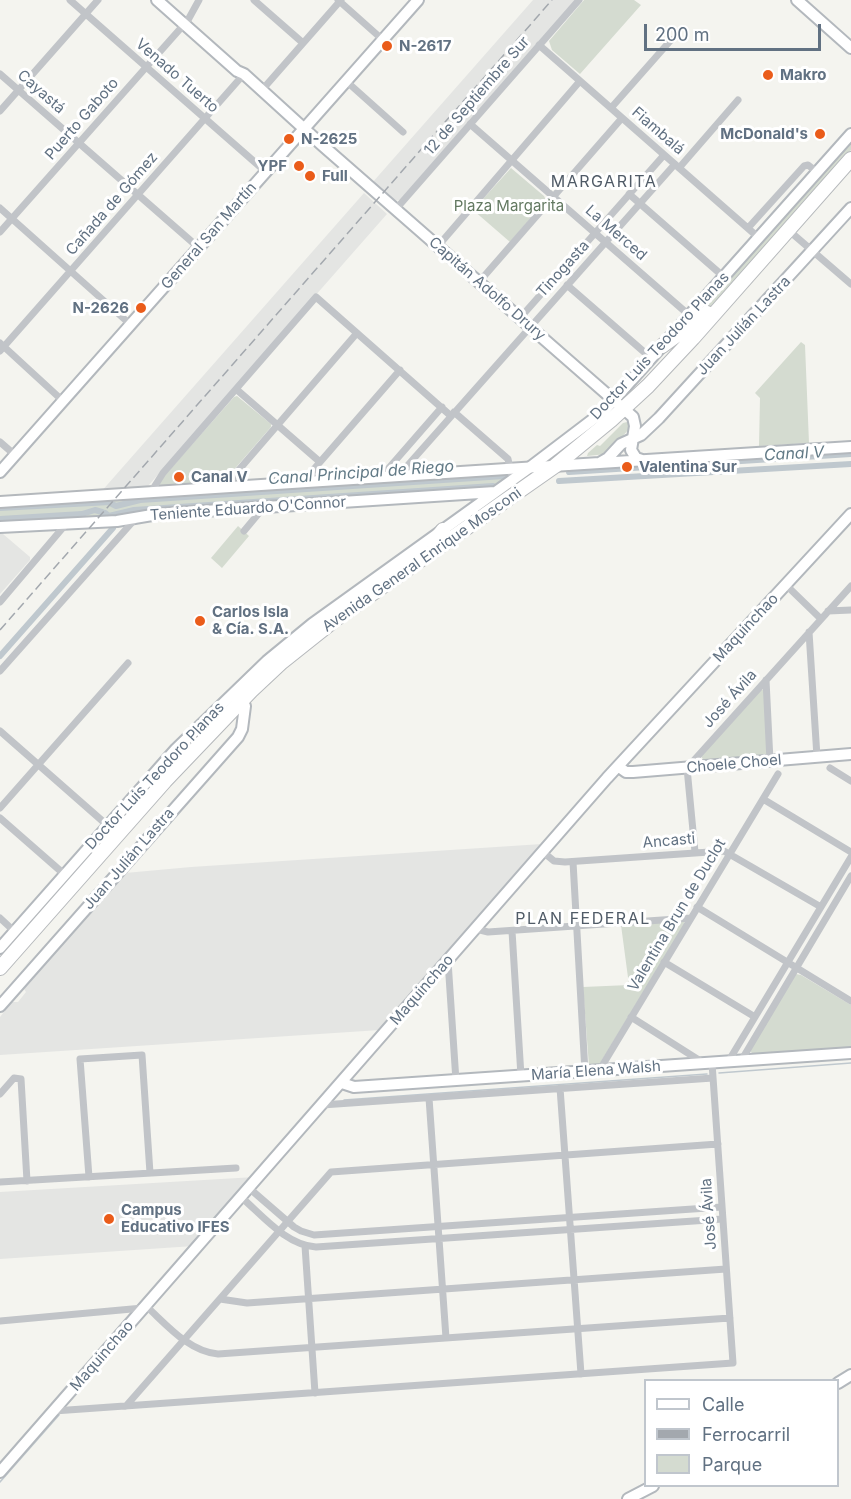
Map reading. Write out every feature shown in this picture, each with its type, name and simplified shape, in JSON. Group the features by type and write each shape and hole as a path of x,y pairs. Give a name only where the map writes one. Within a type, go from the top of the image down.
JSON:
{"highway":[{"name":"Avenida General Enrique Mosconi","path":"622,408 670,363 851,159"},
{"name":"Avenida General Enrique Mosconi","path":"0,979 245,706 330,633 558,461 682,362 851,174"},
{"path":"662,346 735,292"},
{"name":"Avenida General Enrique Mosconi","path":"0,968 225,716 282,662 336,619 558,461"},
{"path":"435,550 436,539 443,530"}],"street":[{"name":"Venado Tuerto","path":"70,0 266,172"},
{"path":"0,111 98,0"},
{"path":"157,0 186,22"},
{"path":"166,0 186,22"},
{"name":"Puerto Gaboto","path":"0,232 186,22 199,0"},
{"path":"254,0 303,43"},
{"path":"261,90 340,0 383,40"},
{"name":"General San Martín","path":"0,472 418,0"},
{"name":"12 de Septiembre Sur","path":"396,209 579,0"},
{"path":"797,0 851,48"},
{"name":"Capitán Adolfo Drury","path":"186,22 238,72 244,74 622,408"},
{"path":"611,108 671,40"},
{"name":"Fiambalá","path":"539,45 759,238"},
{"name":"Cayastá","path":"0,74 199,248"},
{"name":"Cañada de Gómez","path":"1,347 244,74"},
{"path":"346,81 403,132"},
{"path":"438,246 580,81"},
{"name":"Tinogasta","path":"405,476 408,465 605,242 738,100"},
{"path":"479,282 622,118"},
{"name":"La Merced","path":"470,124 689,315"},
{"name":"Doctor Luis Teodoro Planas","path":"622,408 651,358 851,134"},
{"name":"Tinogasta","path":"519,318 664,155"},
{"path":"748,228 804,166 808,165 817,172"},
{"path":"629,194 724,277"},
{"path":"0,208 131,324"},
{"name":"Juan Julián Lastra","path":"632,439 641,435 659,418 851,208"},
{"path":"794,235 851,284"},
{"path":"567,285 651,358"},
{"path":"151,492 159,477 316,297 442,407 506,458 510,463 511,481"},
{"path":"228,487 234,474 357,333"},
{"path":"1,347 63,401"},
{"path":"308,482 312,471 400,370"},
{"path":"236,389 320,462"},
{"path":"381,477 442,407"},
{"path":"622,408 635,423 632,453 636,458 642,460"},
{"path":"601,462 621,444 632,439"},
{"path":"0,442 15,455"},
{"name":"Teniente Eduardo O'Connor","path":"0,502 529,468 558,461 601,462 851,447"},
{"name":"Doctor Luis Teodoro Planas","path":"0,948 106,825 187,738 285,645 529,468"},
{"name":"Teniente Eduardo O'Connor","path":"0,527 117,521 153,514 496,492"},
{"path":"468,494 474,499 473,508"},
{"path":"244,531 264,507"},
{"name":"Maquinchao","path":"0,1472 543,852 851,514"},
{"path":"0,671 136,518"},
{"path":"0,602 66,524"},
{"path":"786,585 821,619"},
{"name":"José Ávila","path":"687,768 851,586"},
{"path":"828,611 851,610"},
{"path":"809,632 817,757"},
{"path":"0,808 128,663"},
{"path":"766,680 770,761"},
{"name":"Juan Julián Lastra","path":"0,1006 234,740 242,729 245,706"},
{"path":"0,730 106,825 116,829 129,823"},
{"name":"Choele Choel","path":"619,767 630,772 851,754"},
{"path":"687,768 695,852"},
{"path":"830,768 851,781"},
{"name":"Valentina Brun de Duclot","path":"599,1071 778,774"},
{"path":"763,799 851,852"},
{"path":"0,818 64,874"},
{"name":"Ancasti","path":"543,852 557,862 573,862 720,850 730,853 821,907"},
{"path":"728,1062 851,857"},
{"path":"573,862 585,1072"},
{"path":"741,1061 851,876"},
{"path":"697,908 850,999"},
{"path":"0,918 14,931"},
{"path":"476,929 487,932 512,931 691,918"},
{"path":"512,931 521,1076"},
{"path":"448,962 456,1080"},
{"path":"664,962 755,1017"},
{"path":"631,1017 708,1063"},
{"name":"María Elena Walsh","path":"342,1083 354,1088 851,1053"},
{"path":"89,1177 80,1059 142,1055 150,1173"},
{"name":"José Ávila","path":"581,1374 733,1363 713,1078 708,1063"},
{"path":"0,1094 14,1078 21,1079 27,1180"},
{"name":"María Elena Walsh","path":"322,1105 713,1078"},
{"path":"54,1411 581,1374 560,1088"},
{"path":"429,1098 446,1338"},
{"path":"126,1406 331,1172 718,1144"},
{"path":"0,1182 237,1168"},
{"path":"249,1188 301,1231 314,1235 722,1207"},
{"path":"241,1197 291,1240 305,1246 320,1247 723,1218"},
{"path":"305,1246 315,1393"},
{"path":"220,1299 239,1304 726,1269"},
{"path":"0,1322 145,1307 184,1339 200,1349 213,1353 730,1318"},
{"path":"628,1499 649,1487"}],"shaded area":[{"path":"533,0 575,0 400,200 393,201 372,183"},
{"path":"364,193 387,214 148,486 100,493"},
{"path":"0,534 3,534 30,557 30,560 0,594"},
{"path":"542,844 380,1030 0,1055 0,1017 12,1002 18,1002 26,992 24,989 125,873"},
{"name":"Campus Educativo IFES","path":"255,1177 194,1246 0,1259 0,1192"}],"green space":[{"path":"584,0 634,0 641,5 580,74 552,50 549,41"},
{"path":"851,139 851,150 730,290 676,335"},
{"name":"Plaza Margarita","path":"511,168 546,200 510,242 473,210"},
{"path":"801,342 805,345 809,443 759,446 760,398 755,393"},
{"path":"237,396 271,424 271,427 225,480 158,486 158,483"},
{"path":"627,422 629,429 607,454 587,456 597,445 600,446 623,423"},
{"path":"506,473 507,479 495,488 0,524 0,505"},
{"path":"238,526 249,536 222,568 211,558"},
{"path":"761,688 764,691 768,753 766,757 705,762 700,755"},
{"path":"683,921 685,923 599,1065 589,1066 583,987 629,985 621,925"},
{"path":"796,974 851,1005 851,1049 754,1055 750,1051"}],"waterway":[{"name":"Canal Principal de Riego","path":"569,472 851,454"},
{"name":"Canal V","path":"559,481 851,464"},
{"name":"Canal Principal de Riego","path":"112,504 116,506 140,500 504,476"},
{"name":"Canal V","path":"105,513 109,516 134,510 493,486"},
{"name":"Canal Principal de Riego","path":"0,508 110,502"},
{"name":"Canal V","path":"0,519 82,514 95,510 102,512"},
{"path":"0,656 113,528"},
{"path":"719,1073 851,1063"},
{"path":"344,1100 707,1074"},
{"path":"0,1482 59,1415"}],"railway":[{"path":"0,630 552,0"}],"place":[{"name":"N-2617","path":"387,46"},
{"name":"Makro","path":"768,75"},
{"name":"McDonald's","path":"820,134"},
{"name":"N-2625","path":"289,139"},
{"name":"YPF","path":"299,166"},
{"name":"Full","path":"310,176"},
{"name":"N-2626","path":"141,308"},
{"name":"Valentina Sur","path":"627,467"},
{"name":"Canal V","path":"179,477"},
{"name":"Carlos Isla & Cía. S.A.","path":"200,621"},
{"name":"Campus Educativo IFES","path":"109,1219"}],"district":[{"name":"MARGARITA","path":"604,182"},
{"name":"PLAN FEDERAL","path":"583,919"}]}
